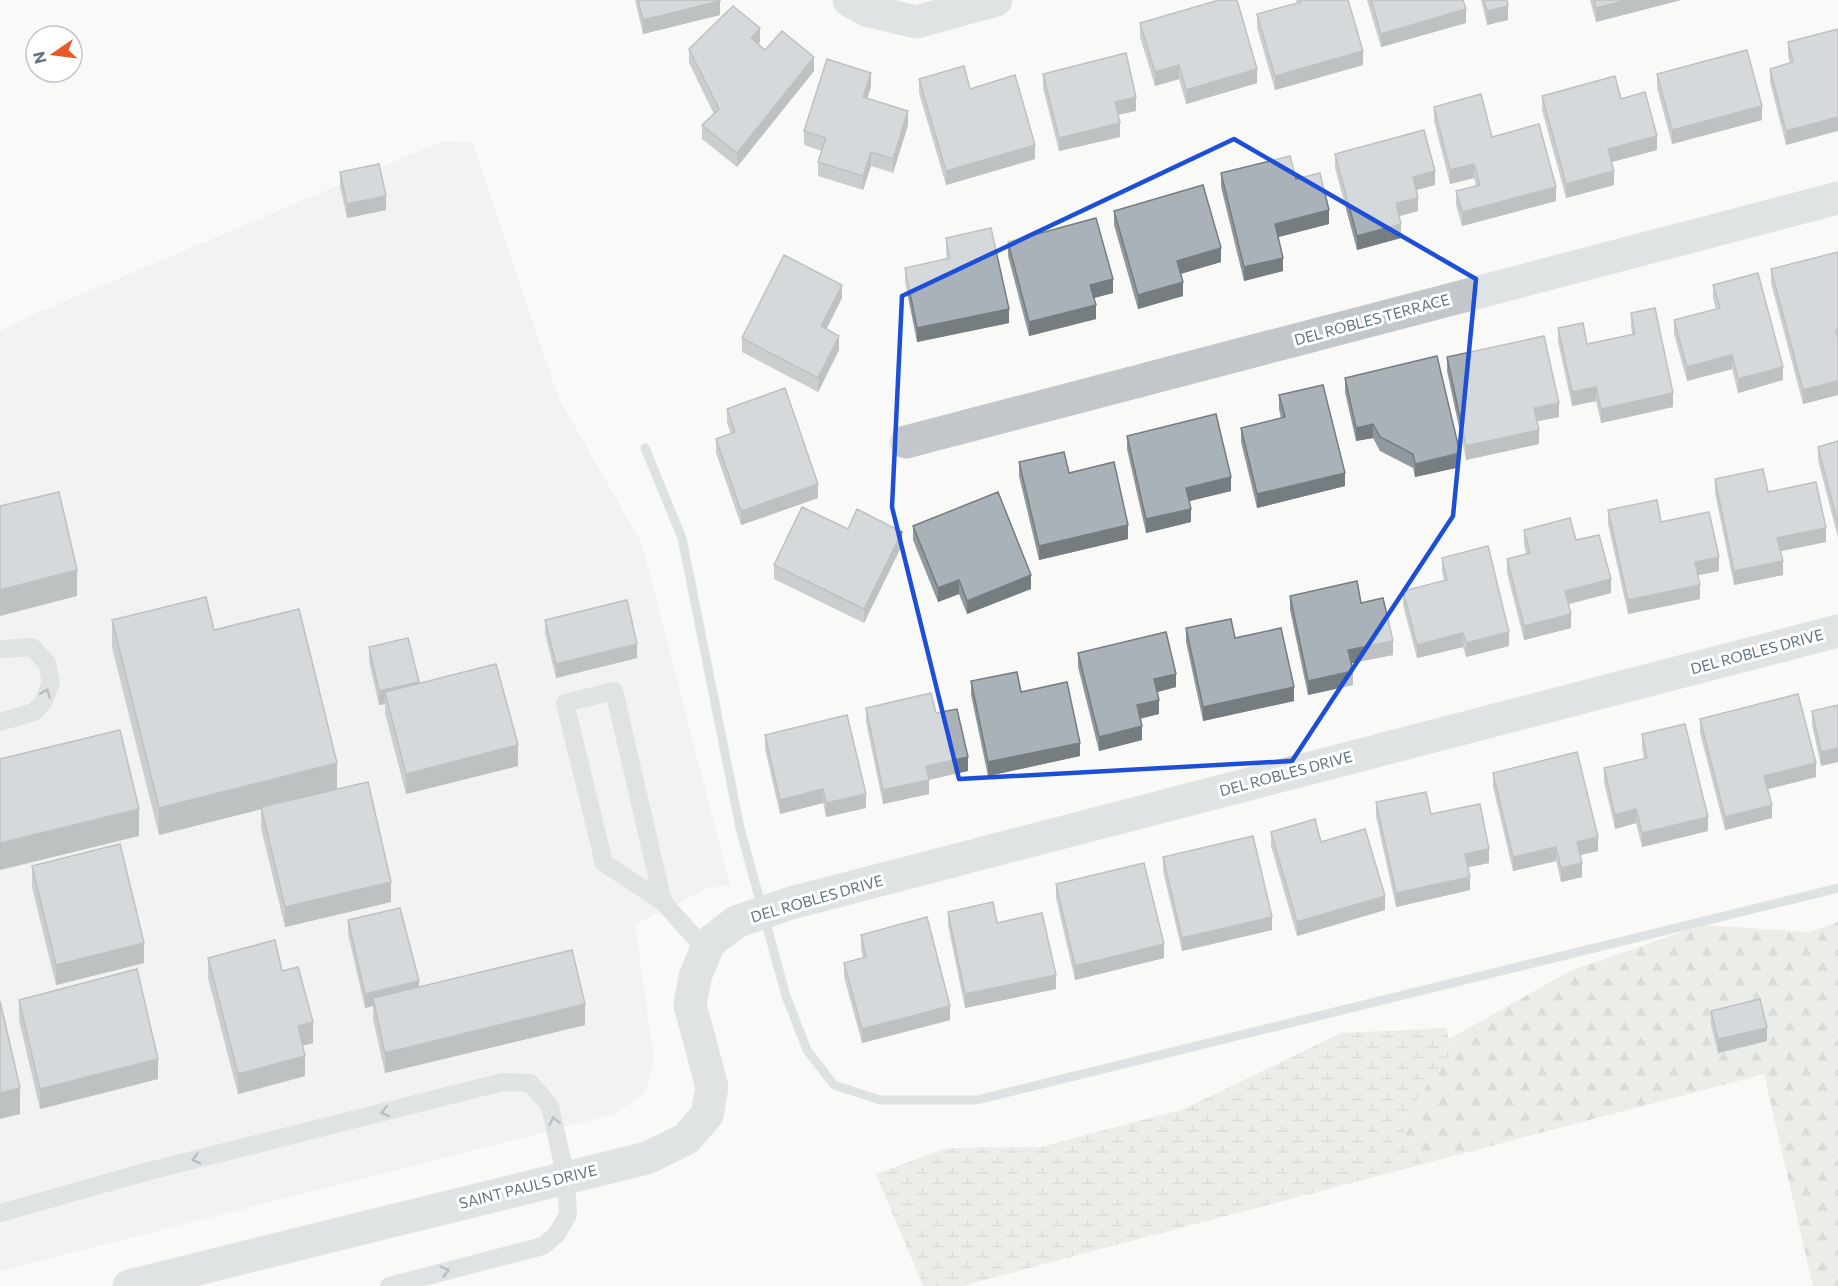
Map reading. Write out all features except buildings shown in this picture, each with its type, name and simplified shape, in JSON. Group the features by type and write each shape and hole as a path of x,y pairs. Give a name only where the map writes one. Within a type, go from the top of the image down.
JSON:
{"street":[{"path":"849,0 866,10 916,22 996,0"},
{"name":"DEL ROBLES TERRACE","path":"906,442 1838,198"},
{"name":"DEL ROBLES DRIVE","path":"736,922 790,903 1838,631"},
{"name":"SAINT PAULS DRIVE","path":"129,1286 647,1158 686,1139 707,1115 712,1087 690,1005 695,977 709,943 736,922"}],"lane":[{"path":"0,649 32,647 47,663 51,682 44,701 34,712 0,722"},
{"path":"663,902 614,691 566,703 604,862 663,902 706,950"},
{"path":"0,1213 149,1171 502,1082 531,1083 550,1106 566,1178 568,1215 556,1235 543,1246 389,1286"}],"highlighted area":[{"path":"1234,139 1476,279 1453,516 1292,761 959,779 892,507 902,296"}],"shaded area":[{"path":"443,141 473,143 559,399 642,544 730,885 709,888 635,924 654,1060 645,1093 612,1115 0,1271 0,331 37,313"}],"green space":[{"path":"1838,922 1838,1286 1813,1286 1764,1074 1423,1164 1400,1123 1451,1051 1449,1039 1570,971 1702,925 1809,932"},
{"path":"1446,1028 1452,1051 1400,1123 1423,1164 961,1286 923,1286 876,1174 947,1148 1041,1147 1184,1109 1341,1033"}],"waterway":[{"path":"645,448 682,538 740,828 786,996 807,1050 834,1085 880,1100 977,1100 1838,888"}]}
